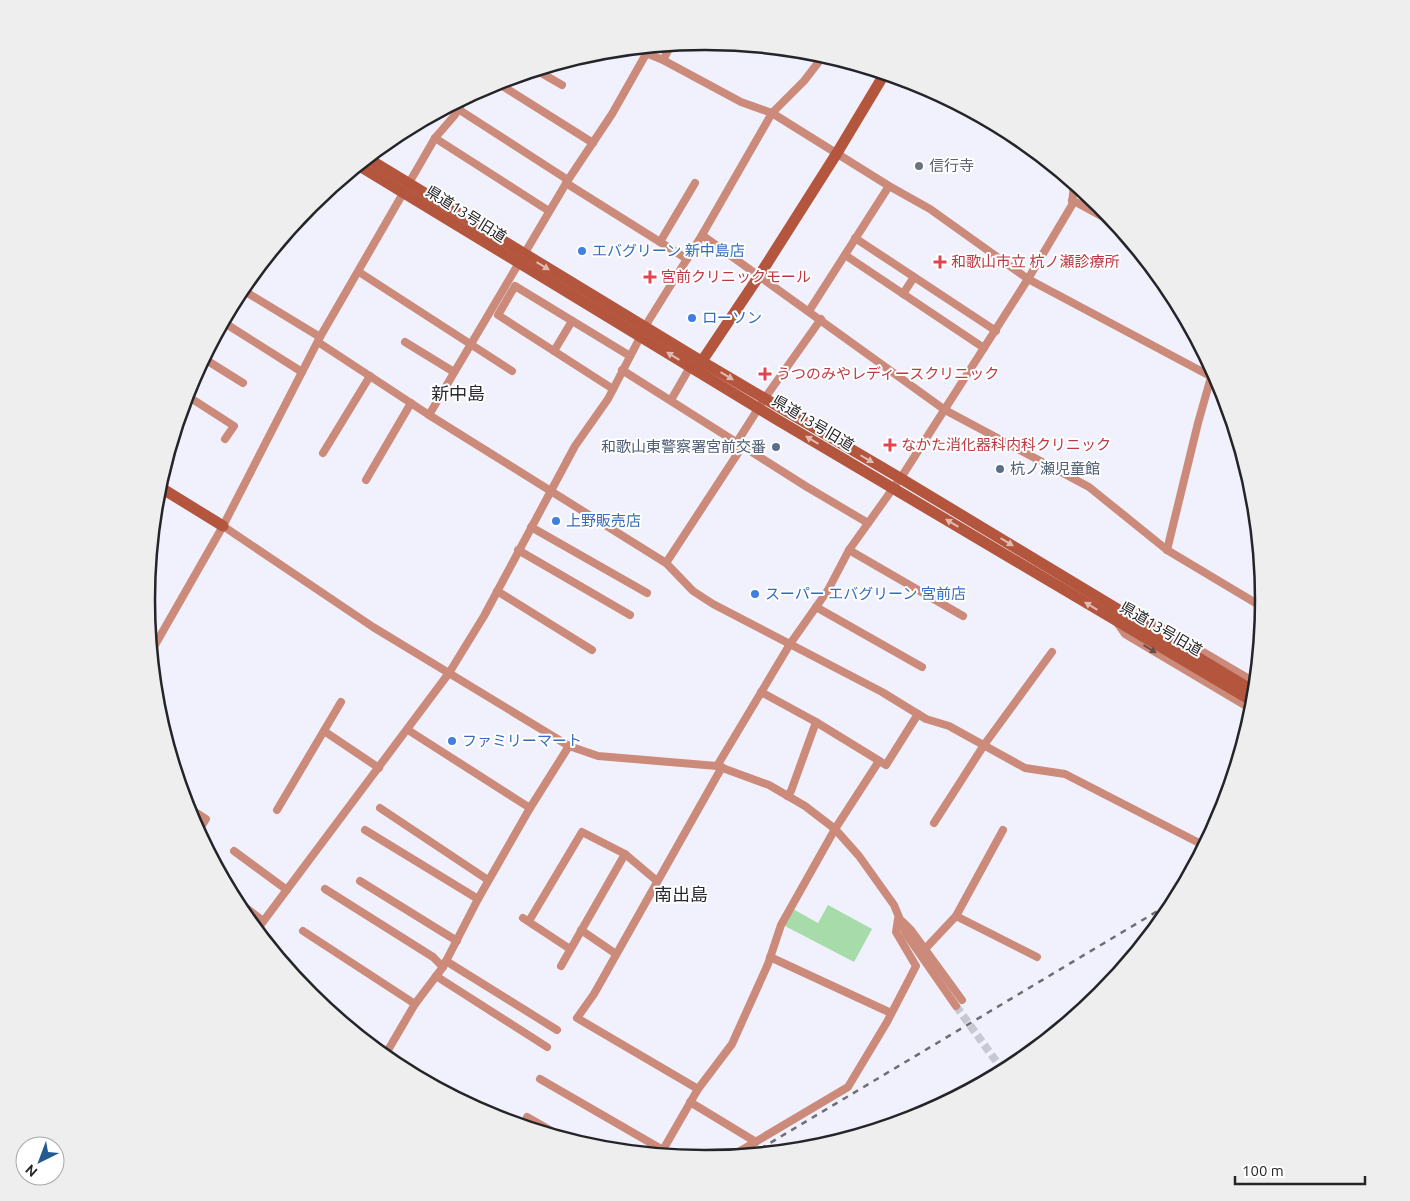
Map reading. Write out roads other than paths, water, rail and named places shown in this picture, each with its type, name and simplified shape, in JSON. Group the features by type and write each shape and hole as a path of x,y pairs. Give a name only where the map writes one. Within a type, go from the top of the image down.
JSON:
{"street":[{"path":"663,60 668,51"},
{"path":"428,415 567,181 593,143 646,54 663,60 741,102 772,113 889,186 930,208 1028,279 1205,369"},
{"path":"260,925 449,674 552,492 575,446 613,389 643,332 702,235 772,113 804,81 818,62"},
{"path":"543,75 562,86"},
{"path":"671,400 759,276 837,153 881,79"},
{"path":"505,88 593,143"},
{"path":"156,642 223,526 319,339 435,138 458,109"},
{"path":"458,109 687,258"},
{"path":"435,138 549,211"},
{"name":"県道13号旧道","path":"372,162 406,188 696,366 900,478 1118,616"},
{"name":"県道13号旧道","path":"365,168 406,188"},
{"path":"660,242 695,183"},
{"path":"809,311 889,186"},
{"path":"698,1088 578,1018 594,994 761,692 790,644 828,590 849,550 894,488 996,331 1072,205 1073,192"},
{"path":"1072,200 1090,207"},
{"path":"702,235 945,410 1089,487 1167,550 1256,603"},
{"path":"855,238 996,331"},
{"path":"845,255 984,348"},
{"path":"359,272 512,371"},
{"path":"903,294 914,277"},
{"path":"613,389 498,315 515,286 630,356"},
{"path":"248,294 319,339 428,415 666,564 694,591 713,604 882,692 926,719 948,726 1025,768 1065,774 1199,843"},
{"path":"666,564 738,453 737,442 821,319"},
{"path":"554,351 572,321"},
{"path":"228,325 302,372"},
{"path":"405,342 454,372"},
{"path":"209,362 242,383"},
{"path":"622,370 868,523"},
{"path":"323,453 370,376"},
{"path":"1167,550 1210,381"},
{"path":"193,399 234,426 225,439"},
{"path":"366,480 411,403"},
{"name":"県道13号旧道","path":"762,403 894,488 1248,688"},
{"path":"166,491 223,526 373,628 569,746 598,756 719,767 769,785 805,806 835,828 859,856 894,905 898,917 906,934 959,1003 925,949 911,930 898,917"},
{"path":"531,527 647,593"},
{"path":"518,550 630,615"},
{"path":"849,550 963,616"},
{"path":"497,591 592,650"},
{"path":"816,607 922,667"},
{"path":"1246,705 1125,634 1118,616 1135,612 1250,680"},
{"name":"県道13号旧道","path":"1137,627 1247,697"},
{"path":"934,823 984,745 1052,652"},
{"path":"761,692 816,722 886,765 918,714"},
{"path":"277,810 341,702"},
{"path":"787,796 791,791 816,722"},
{"path":"408,730 530,808"},
{"path":"324,731 379,768"},
{"path":"388,1050 415,1004 445,964 488,880 569,746"},
{"path":"664,1149 698,1088 732,1044 770,957 780,925 835,828 879,761"},
{"path":"380,808 488,880"},
{"path":"197,812 206,818 202,825"},
{"path":"365,830 478,899"},
{"path":"925,949 956,916 1003,830"},
{"path":"570,948 526,920 582,832 625,854 657,881"},
{"path":"234,851 287,890"},
{"path":"561,966 625,854"},
{"path":"360,881 457,941"},
{"path":"325,889 445,964 558,1030"},
{"path":"251,912 263,921"},
{"path":"956,916 1037,957"},
{"path":"742,1150 848,1087 892,1013 916,966 896,932 898,917"},
{"path":"581,930 616,954"},
{"path":"303,931 415,1004"},
{"path":"770,957 892,1013"},
{"path":"436,976 547,1047"},
{"path":"540,1079 654,1148"},
{"path":"690,1102 756,1142"},
{"path":"528,1116 547,1127"}],"tunnel":[{"path":"956,1006 999,1065"}],"railway":[{"path":"762,1148 1161,909"}],"place":[{"name":"信行寺","path":"919,166"},
{"name":"エバグリーン 新中島店","path":"582,251"},
{"name":"和歌山市立 杭ノ瀬診療所","path":"940,262"},
{"name":"宮前クリニックモール","path":"650,277"},
{"name":"ローソン","path":"692,318"},
{"name":"うつのみやレディースクリニック","path":"765,374"},
{"name":"なかた消化器科内科クリニック","path":"890,445"},
{"name":"和歌山東警察署宮前交番","path":"776,447"},
{"name":"杭ノ瀬児童館","path":"1000,469"},
{"name":"上野販売店","path":"556,521"},
{"name":"スーパー エバグリーン 宮前店","path":"755,594"},
{"name":"ファミリーマート","path":"452,741"}],"district":[{"name":"新中島","path":"458,394"},
{"name":"南出島","path":"681,895"}]}
